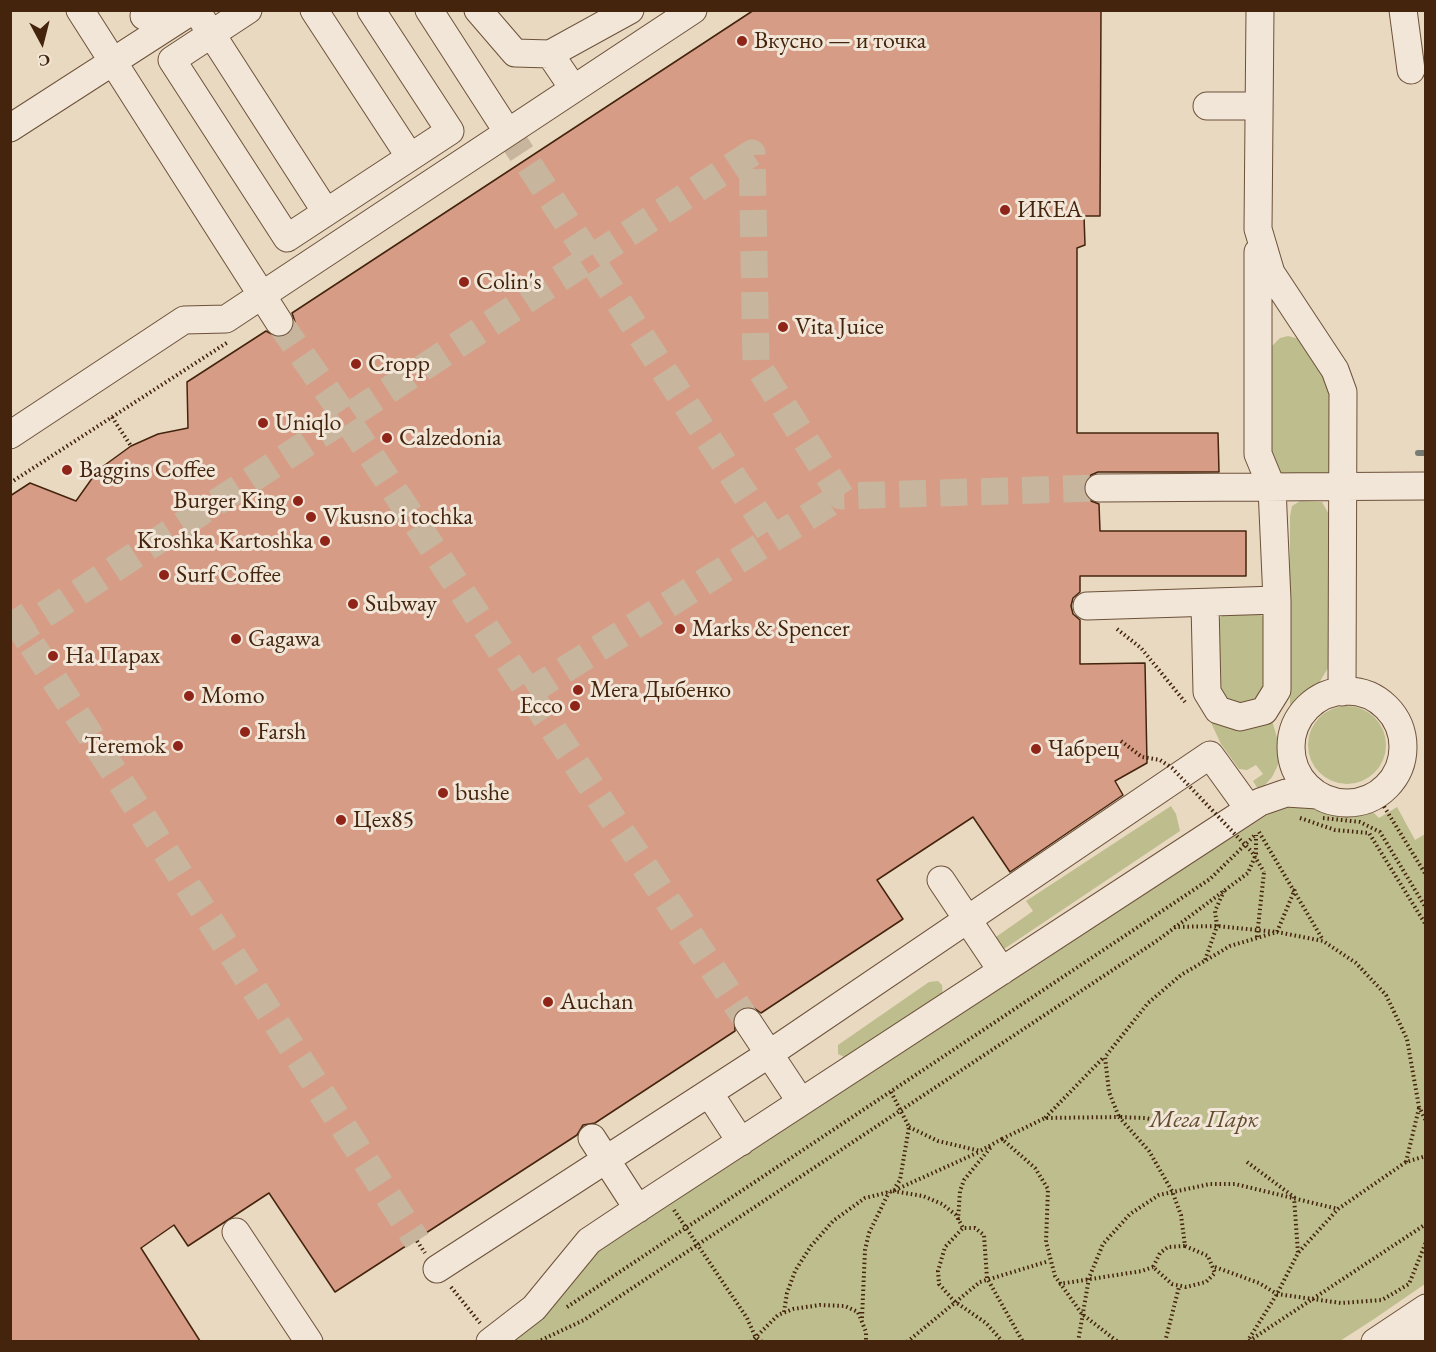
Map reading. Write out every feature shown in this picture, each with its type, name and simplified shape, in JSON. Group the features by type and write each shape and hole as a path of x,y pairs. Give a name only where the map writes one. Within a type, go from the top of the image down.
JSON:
{"street":[{"path":"80,10 279,322"},
{"path":"10,128 194,10 212,34 326,212"},
{"path":"248,10 172,60 288,238 450,131 371,10"},
{"path":"314,10 410,157"},
{"path":"478,10 515,53 550,54 630,10"},
{"path":"10,435 184,320 226,319 693,10"},
{"path":"1205,604 1207,692 1218,710 1240,717 1264,711 1277,690 1277,600 1272,488 1258,454 1260,10"},
{"path":"1403,10 1411,70"},
{"path":"434,12 507,131"},
{"path":"550,54 573,88"},
{"path":"1207,106 1259,106"},
{"path":"1258,230 1271,273 1335,370 1343,392 1342,692"},
{"path":"1099,488 1425,486"},
{"path":"1087,606 1277,600"},
{"path":"490,1341 534,1308 589,1241 1002,971 1259,820 1286,793 1317,805 1332,801 1347,803 1377,795 1387,787 1400,766 1403,754 1401,729 1395,718 1378,700 1361,693 1342,692 1321,698 1304,712 1293,733 1292,755 1298,773 1317,805"},
{"path":"437,1269 599,1149 709,1093 1210,755 1259,820"},
{"path":"1259,820 1292,755"},
{"path":"941,880 1002,971"},
{"path":"748,1022 801,1102"},
{"path":"709,1093 741,1142"},
{"path":"599,1149 638,1209"},
{"path":"236,1232 309,1341"},
{"path":"1375,1341 1425,1308"},
{"path":"1410,1341 1425,1331"}],"path":[{"path":"112,417 131,446"},
{"path":"1087,606 1141,648 1192,710"},
{"path":"1121,741 1142,757 1160,760 1173,768 1252,852 1264,872 1257,937"},
{"path":"1377,795 1425,875"},
{"path":"1317,805 1341,822 1366,823 1380,831 1425,908"},
{"path":"1289,817 1335,830 1369,833 1425,925"},
{"path":"1259,820 1323,941"},
{"path":"537,1341 584,1320 1173,927 1248,873 1256,854 1259,820"},
{"path":"564,1310 685,1227 1210,879 1259,820"},
{"path":"1277,932 1295,889"},
{"path":"1205,961 1217,926 1215,911 1224,890"},
{"path":"1173,927 1258,928 1323,941 1356,963 1386,995 1407,1039 1419,1107 1425,1121"},
{"path":"784,1312 787,1293 795,1271 811,1246 833,1221 864,1198 891,1191 980,1152 1045,1118 1104,1057 1148,1003 1181,975 1230,945 1277,932"},
{"path":"1104,1057 1109,1092 1119,1117 1149,1151 1172,1191 1181,1215 1185,1246"},
{"path":"861,1318 865,1250 869,1233 891,1191 900,1180 909,1127 891,1092"},
{"path":"1406,1162 1419,1107"},
{"path":"1045,1118 1144,1118 1180,1125"},
{"path":"909,1127 938,1141 980,1152"},
{"path":"1002,1139 1035,1168 1048,1189 1046,1233 1049,1261 1059,1284 1082,1314 1118,1341"},
{"path":"958,1220 958,1200 964,1180 993,1144"},
{"path":"1248,1341 1277,1294 1298,1253 1338,1209 1406,1162 1425,1155"},
{"path":"1247,1162 1294,1197 1298,1253"},
{"path":"1078,1341 1089,1278 1098,1255 1113,1231 1143,1204 1172,1191 1224,1184 1294,1197 1338,1209"},
{"path":"891,1191 933,1199 951,1210 963,1228"},
{"path":"668,1202 747,1318 755,1336 762,1341"},
{"path":"1248,1341 1425,1224"},
{"path":"1003,1341 986,1323 954,1301 939,1284 938,1271 945,1247 951,1237 963,1228 975,1228 984,1235 987,1278 1023,1341"},
{"path":"1059,1284 1142,1271 1153,1267 1160,1253 1168,1247 1185,1246 1208,1256 1215,1267 1259,1283 1277,1294 1341,1303 1382,1300 1409,1284 1425,1242"},
{"path":"907,1341 954,1301 987,1278 1049,1261"},
{"path":"1153,1267 1164,1279 1179,1287 1206,1282 1213,1276 1215,1267"},
{"path":"1165,1341 1179,1287"},
{"path":"751,1341 784,1312 820,1305 845,1306 858,1312 866,1341"}],"green space":[{"path":"1288,336 1300,339 1327,384 1334,406 1337,461 1327,473 1314,480 1295,478 1280,472 1272,463 1272,346 1280,338"},
{"path":"1300,501 1322,502 1331,518 1331,654 1328,668 1316,688 1290,705 1290,516 1292,506"},
{"path":"1259,613 1266,620 1268,688 1246,709 1221,698 1217,621 1224,614"},
{"path":"1339,706 1355,706 1369,712 1380,723 1386,737 1386,753 1380,767 1369,778 1355,784 1339,784 1325,778 1314,767 1308,753 1308,737 1314,723 1325,712"},
{"path":"1206,712 1227,726 1246,730 1267,724 1271,717 1278,741 1278,765 1264,786 1258,789 1253,781 1263,774 1256,765 1247,770 1239,769 1221,744"},
{"name":"Мега Парк","path":"1302,800 1329,812 1349,814 1373,812 1379,818 1397,807 1415,840 1425,834 1425,1284 1340,1341 513,1342 536,1324 592,1253 1133,900 1272,812"},
{"path":"1171,806 1176,814 1180,831 1001,951 993,939 1033,911 1026,901"},
{"path":"938,981 942,985 943,997 846,1058 838,1054 838,1045 929,982"}],"building":[{"name":"Мега Дыбенко","path":"754,10 1101,10 1100,216 1084,216 1085,245 1077,248 1077,433 1218,433 1219,472 1098,472 1085,481 1085,495 1091,501 1099,504 1100,531 1246,531 1246,576 1080,576 1080,592 1073,598 1071,606 1073,614 1080,620 1080,664 1145,663 1147,763 1115,781 1123,795 1010,872 973,817 877,880 903,919 761,1013 754,1008 740,1009 734,1016 735,1031 595,1123 583,1125 577,1135 335,1292 269,1193 188,1246 174,1225 141,1248 200,1341 10,1341 10,496 30,483 76,501 98,470 131,446 158,434 188,428 187,382 266,331 279,338 288,335 295,322 292,313"}],"waterway":[{"path":"1418,453 1426,453"}],"tunnel":[{"path":"507,131 774,539"},
{"path":"10,637 752,153 756,363 841,496 1099,488"},
{"path":"279,322 346,418 748,1022"},
{"path":"529,692 841,496"},
{"path":"10,611 417,1241"}],"place":[{"name":"Вкусно — и точка","path":"742,41"},
{"name":"ИКЕА","path":"1005,210"},
{"name":"Colin's","path":"464,282"},
{"name":"Vita Juice","path":"783,327"},
{"name":"Cropp","path":"356,364"},
{"name":"Uniqlo","path":"263,423"},
{"name":"Calzedonia","path":"387,438"},
{"name":"Baggins Coffee","path":"67,470"},
{"name":"Burger King","path":"298,501"},
{"name":"Vkusno i tochka","path":"311,517"},
{"name":"Kroshka Kartoshka","path":"325,541"},
{"name":"Surf Coffee","path":"164,575"},
{"name":"Subway","path":"353,604"},
{"name":"Marks & Spencer","path":"680,629"},
{"name":"Gagawa","path":"236,639"},
{"name":"На Парах","path":"53,656"},
{"name":"Мега Дыбенко","path":"578,690"},
{"name":"Momo","path":"189,696"},
{"name":"Ecco","path":"575,706"},
{"name":"Farsh","path":"245,732"},
{"name":"Teremok","path":"178,746"},
{"name":"Чабрец","path":"1036,749"},
{"name":"bushe","path":"443,793"},
{"name":"Цех85","path":"341,820"},
{"name":"Auchan","path":"548,1002"}]}
